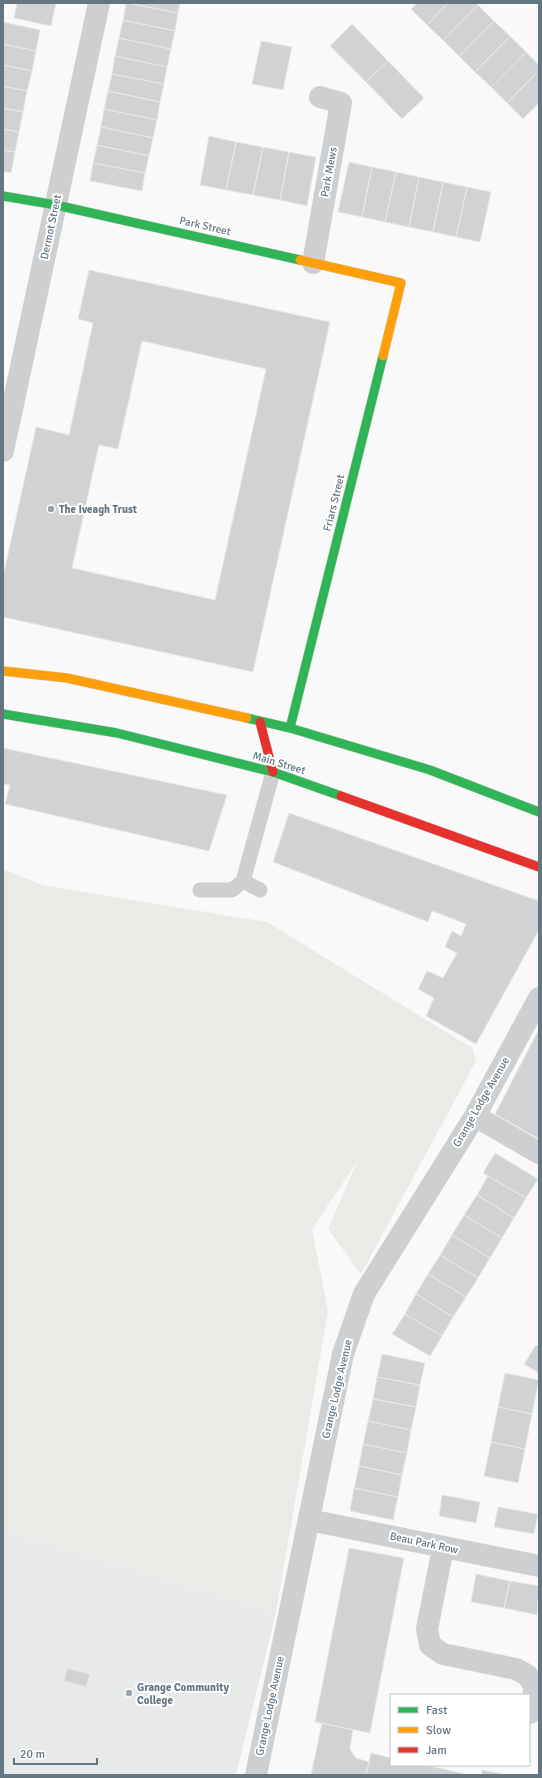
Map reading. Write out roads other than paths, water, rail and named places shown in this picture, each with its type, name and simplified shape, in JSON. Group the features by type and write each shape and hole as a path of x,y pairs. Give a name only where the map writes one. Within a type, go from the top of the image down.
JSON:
{"street":[{"name":"Dermot Street","path":"3,446 100,3"},
{"name":"Park Mews","path":"313,263 341,102 320,97"},
{"name":"Park Street","path":"3,196 56,205 401,283"},
{"name":"Friars Street","path":"290,728 401,283"},
{"path":"3,670 67,678 290,728 430,770 539,812"},
{"name":"Main Street","path":"3,714 117,733 273,772 539,867"},
{"path":"260,722 273,772"},
{"name":"Grange Lodge Avenue","path":"256,1775 343,1354 364,1294 475,1116 539,998"},
{"path":"475,1116 539,1152"},
{"name":"Beau Park Row","path":"309,1520 443,1548 539,1564"},
{"path":"443,1548 427,1629 430,1645 443,1654 516,1668 527,1675 535,1686 530,1713"}],"lane":[{"path":"200,890 232,890 243,881 273,772"},
{"path":"243,881 260,890"}],"place":[{"name":"The Iveagh Trust","path":"51,509"},
{"name":"Grange Community College","path":"129,1693"}]}
